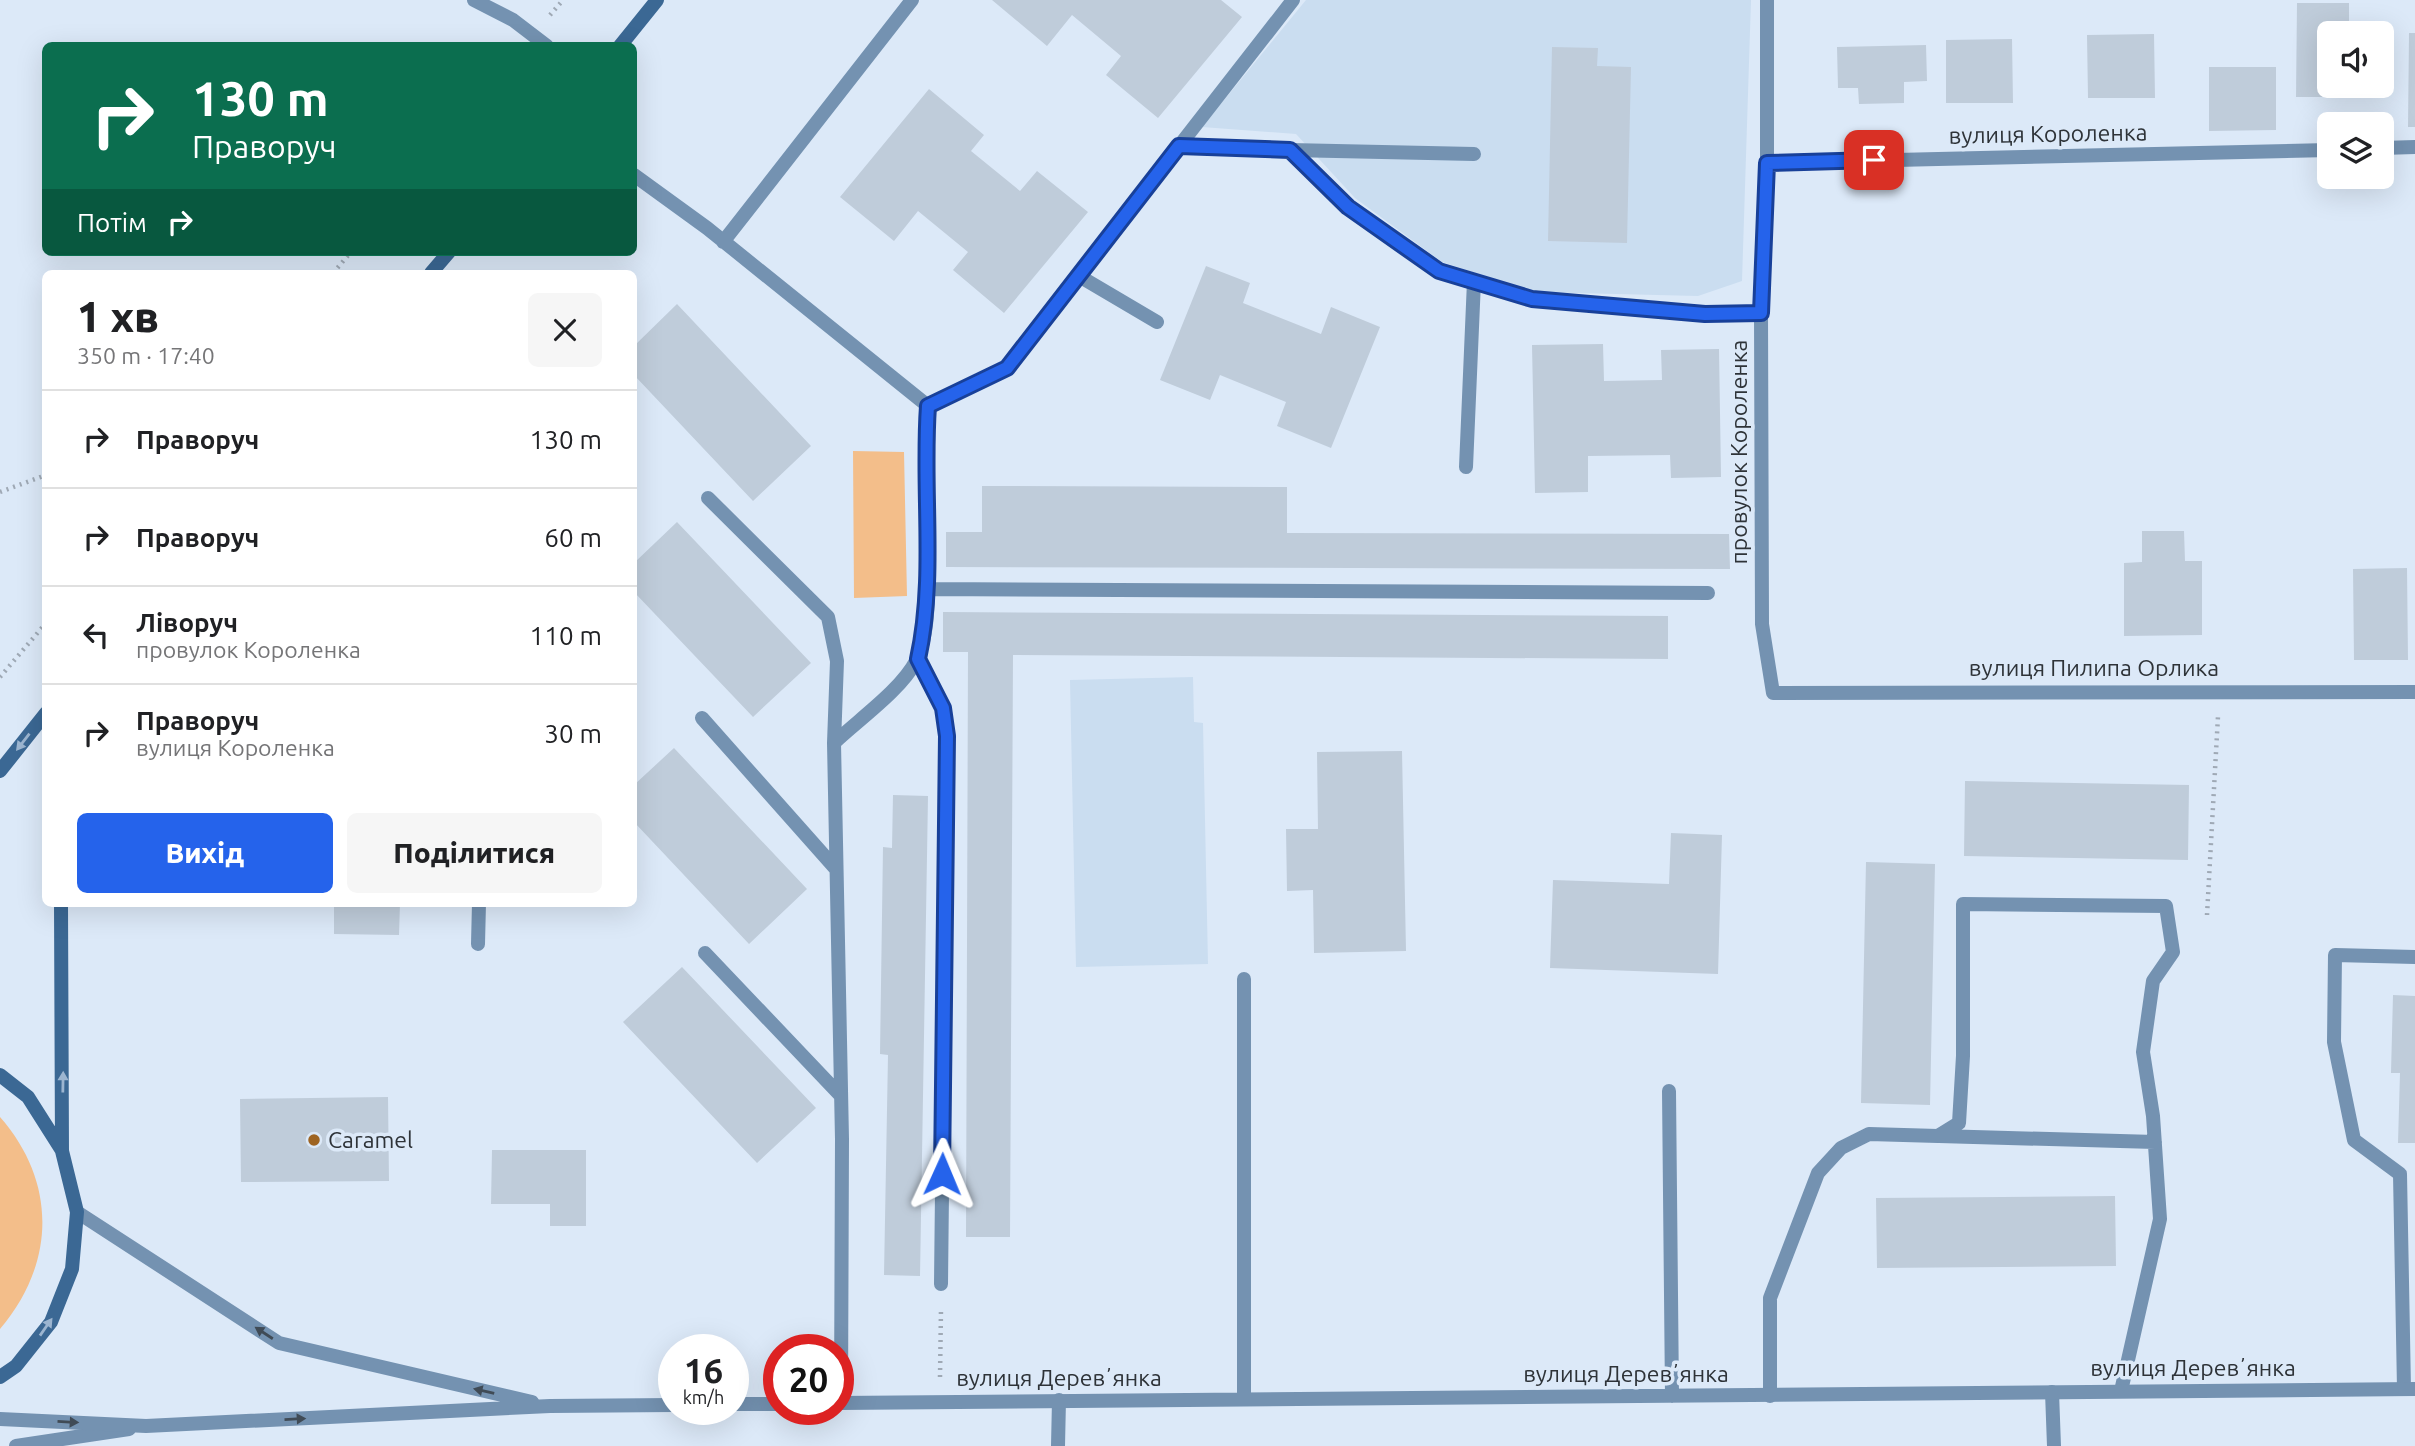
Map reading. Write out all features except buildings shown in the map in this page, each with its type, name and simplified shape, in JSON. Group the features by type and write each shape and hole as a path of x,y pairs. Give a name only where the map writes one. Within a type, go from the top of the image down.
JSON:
{"main road":[{"path":"623,42 657,0"},
{"path":"434,270 446,256"},
{"path":"0,771 42,718"},
{"path":"0,1377 16,1366 51,1322 72,1269 76,1213 62,1151 61,907"},
{"path":"0,1075 28,1097 62,1151"}],"street":[{"path":"474,0 513,20 542,42"},
{"path":"723,242 912,0"},
{"path":"928,406 1007,368 1293,0"},
{"name":"провулок Короленка","path":"1767,0 1767,163 1761,313 1762,624 1773,693"},
{"path":"1179,146 1474,153"},
{"path":"2394,148 2415,148"},
{"name":"вулиця Короленка","path":"1767,163 2317,149"},
{"path":"1290,150 1348,207 1439,271 1532,299 1705,314 1761,313"},
{"path":"637,177 723,242 928,406"},
{"path":"1079,276 1157,322"},
{"path":"1466,467 1474,281"},
{"path":"834,743 905,677 918,659 925,628 927,589 925,449 928,406"},
{"path":"708,498 828,617 837,661 834,743 841,1096 839,1334"},
{"path":"927,589 1708,593"},
{"path":"918,659 943,708 947,736 941,1284"},
{"name":"вулиця Пилипа Орлика","path":"1773,693 2220,690 2415,692"},
{"path":"702,718 836,869"},
{"path":"1938,1136 1959,1124 1963,1056 1963,904 2166,906 2173,953 2152,981 2143,1052 2155,1142 2160,1219 2121,1391"},
{"path":"478,944 479,907"},
{"path":"705,953 841,1096"},
{"path":"2409,1389 2400,1174 2354,1140 2334,1042 2335,955 2415,957"},
{"path":"1244,979 1244,1399"},
{"path":"1669,1091 1672,1396"},
{"path":"1770,1396 1770,1298 1818,1173 1841,1148 1869,1134 2155,1142"},
{"path":"76,1213 279,1343 550,1406"},
{"name":"вулиця Деревʼянка","path":"854,1403 2409,1389"},
{"path":"2052,1392 2054,1446"},
{"path":"1058,1446 1059,1400"},
{"path":"0,1419 146,1426 550,1406 658,1405"},
{"path":"16,1446 146,1426"}],"path":[{"path":"336,270 348,256"},
{"path":"0,492 42,476"},
{"path":"0,677 42,628"},
{"path":"2207,915 2220,690"},
{"path":"940,1401 941,1284"}],"shaded area":[{"path":"1306,0 1751,0 1742,281 1698,296 1534,292 1442,262 1355,198 1296,134 1202,127"},
{"path":"853,451 904,452 907,596 854,598"},
{"path":"1193,677 1194,722 1203,723 1208,964 1076,967 1070,680"},
{"path":"0,1117 19,1142 32,1168 40,1195 42,1223 40,1250 32,1277 18,1304 0,1329"}],"place":[{"name":"Caramel","path":"314,1140"}],"route":[{"path":"942,1174 947,736 943,708 918,659 925,628 927,589 925,449 928,406 1007,368 1179,146 1290,150 1348,207 1439,271 1532,299 1705,314 1761,313 1767,163 1874,160"}]}
